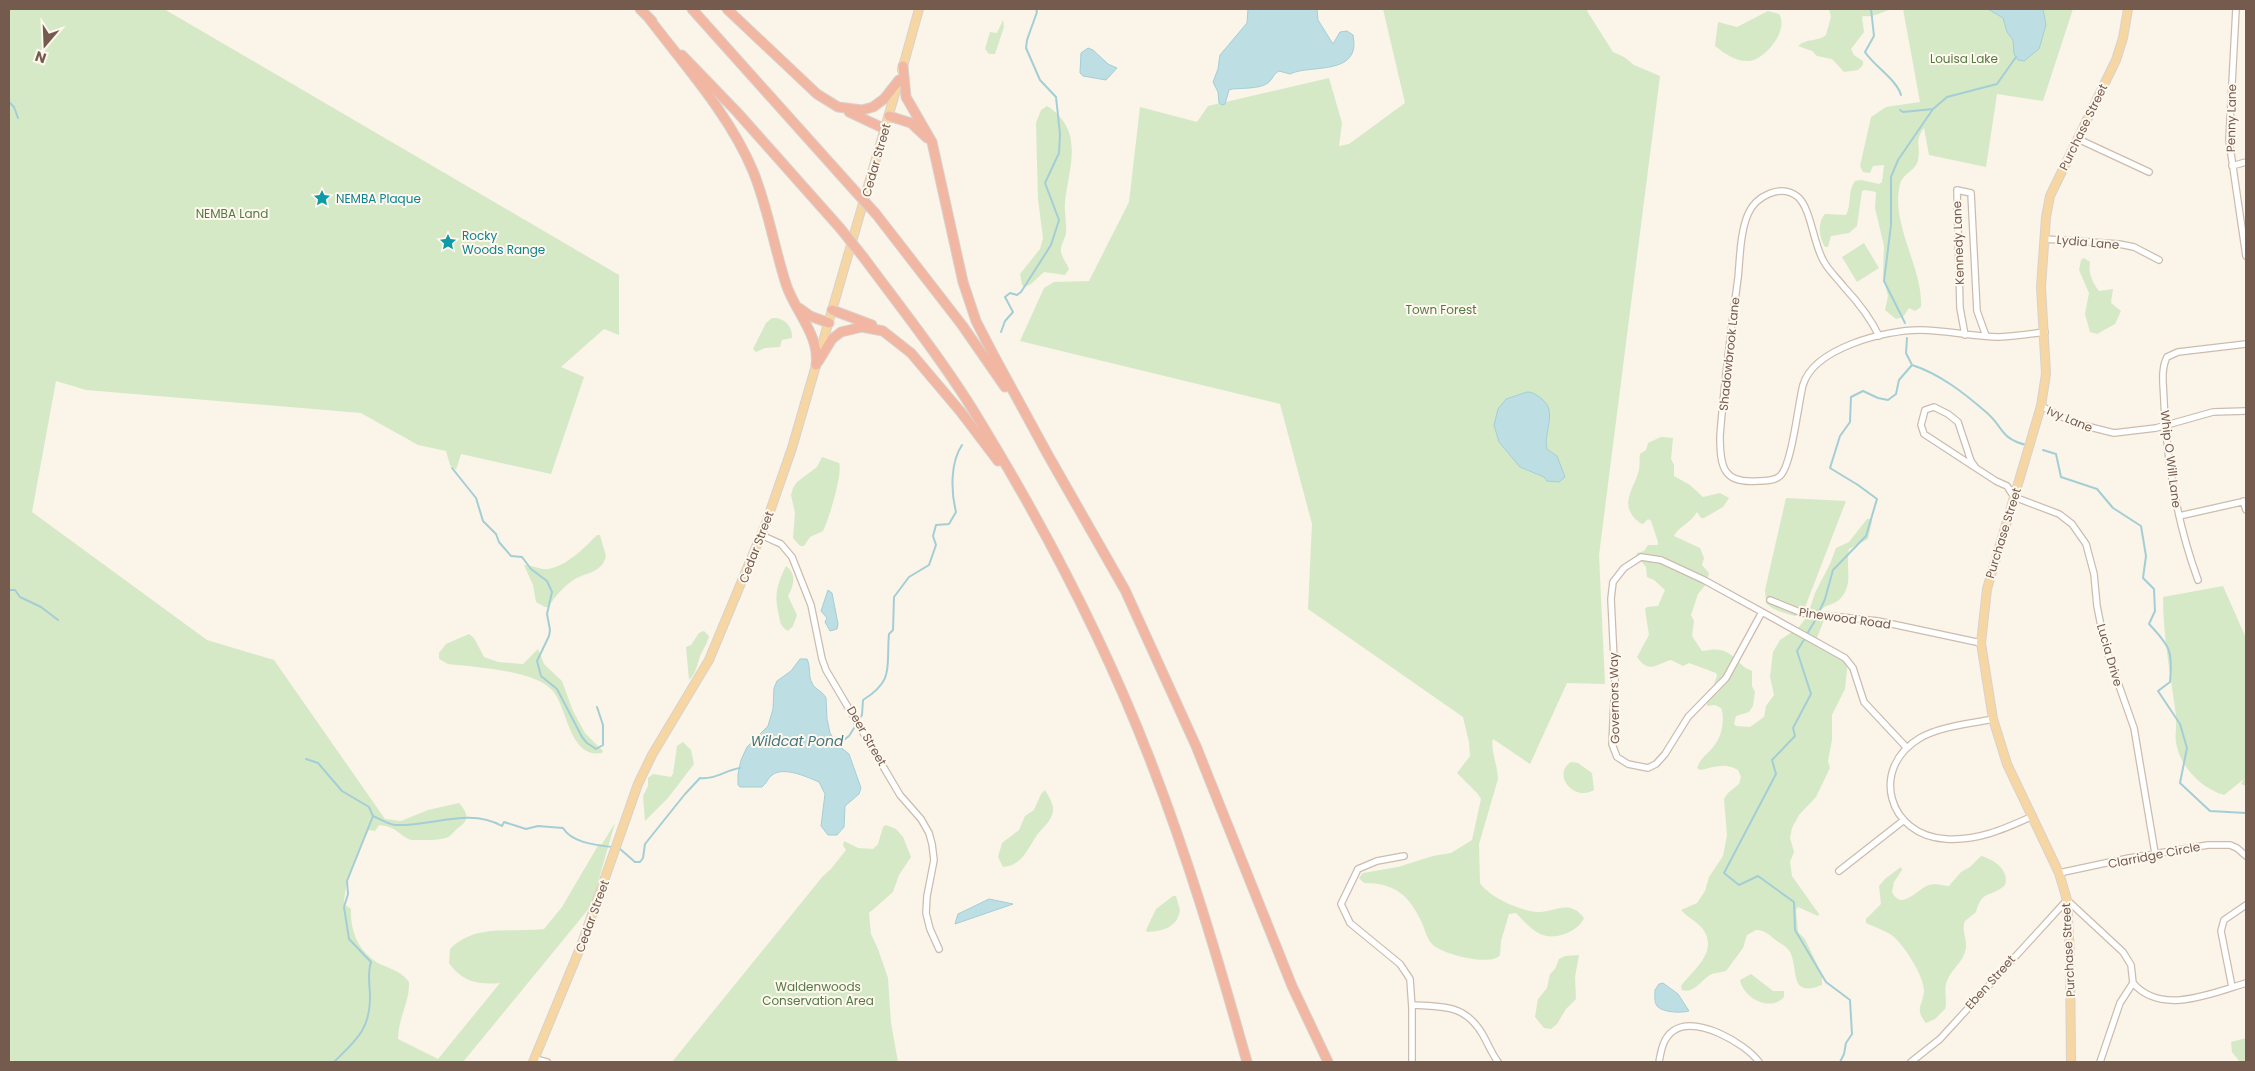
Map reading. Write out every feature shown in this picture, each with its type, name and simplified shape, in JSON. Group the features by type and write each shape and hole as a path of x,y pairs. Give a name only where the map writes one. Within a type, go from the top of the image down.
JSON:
{"highway":[{"path":"640,9 743,118 864,258 980,421 1020,489 1084,609 1149,757 1174,822 1203,912 1246,1062"},
{"path":"692,9 876,214 962,324 1048,455"},
{"path":"727,9 817,94 838,107 884,129"},
{"path":"648,17 709,97 744,152 762,197 787,285 814,340 818,354 816,365"},
{"path":"903,66 906,97 928,132 934,150 970,306 993,354 1048,455 1125,590 1170,688 1292,986 1328,1062"},
{"path":"838,107 862,110 873,107 884,99 899,80"},
{"path":"889,116 914,124 924,134 934,150"},
{"path":"794,302 810,316 829,322"},
{"path":"832,310 880,329 911,353 960,411 1020,489"},
{"path":"816,365 832,339 841,332 856,327 880,329"}],"main road":[{"name":"Cedar Street","path":"534,1060 581,946 642,776 709,660 762,535 792,448 919,9"},
{"name":"Purchase Street","path":"2071,1062 2070,956 2067,900 2058,873 2033,816 2007,764 1993,719 1981,643 1987,589 2041,406 2046,374 2041,287 2044,239 2050,196 2116,60 2123,38 2128,9"}],"street":[{"name":"Penny Lane","path":"2236,9 2229,140 2246,256"},
{"path":"2078,139 2149,172"},
{"path":"2232,166 2246,162"},
{"name":"Kennedy Lane","path":"1965,335 1960,308 1957,190 1971,193 1977,311 1986,336"},
{"name":"Shadowbrook Lane","path":"1778,191 1791,193 1801,201 1806,210 1813,239 1823,261 1866,312 1879,336 1827,355 1811,369 1803,384 1790,448 1784,471 1780,476 1770,480 1746,482 1733,479 1727,474 1720,457 1720,436 1734,312 1745,223 1750,209 1758,201 1772,192 1778,191"},
{"name":"Lydia Lane","path":"2044,239 2102,242 2134,247 2159,260"},
{"path":"1879,336 1916,330 1986,336 2045,332"},
{"name":"Whip O Will Lane","path":"2198,580 2186,549 2179,516 2164,425 2163,374 2167,357 2178,352 2246,344"},
{"name":"Ivy Lane","path":"2041,406 2074,423 2114,433 2164,425 2214,412 2246,411"},
{"path":"1976,468 1971,461 1962,430 1955,419 1940,409 1928,408 1925,410 1921,425 1924,434 1976,468 1996,481 2007,486 2014,497"},
{"name":"Lucia Drive","path":"2014,497 2059,514 2077,531 2089,552 2105,646 2137,740 2154,853"},
{"path":"2179,516 2244,501 2246,510"},
{"name":"Deer Street","path":"762,535 781,544 790,553 811,605 823,663 900,795 923,822 931,840 934,860 927,896 926,913 930,929 939,949"},
{"name":"Governors Way","path":"1762,612 1726,678 1688,717 1665,754 1656,764 1648,768 1628,764 1617,757 1612,744 1614,680 1611,599 1613,582 1624,568 1641,557 1661,560 1704,580 1762,612 1797,632 1845,658 1853,668 1864,702 1907,748"},
{"name":"Pinewood Road","path":"1770,600 1802,613 1878,621 1981,643"},
{"path":"1993,719 1931,733 1907,748 1894,763 1889,785 1894,805 1904,820 1920,832 1932,837 1964,839 1996,832 2033,816"},
{"path":"1839,871 1904,820"},
{"name":"Clarridge Circle","path":"2058,873 2208,844 2224,844 2237,848 2246,856"},
{"path":"1404,856 1377,860 1358,869 1340,904 1350,923 1388,953 1404,969 1411,984 1412,1062"},
{"path":"2067,900 2123,952 2131,966 2133,983 2138,989 2150,995 2166,1000 2203,996 2246,983"},
{"name":"Eben Street","path":"1911,1062 1940,1039 2067,900"},
{"path":"2232,988 2221,931 2224,920 2246,906"},
{"path":"2100,1062 2120,1004 2133,983"},
{"path":"1412,1005 1446,1007 1465,1014 1474,1022 1498,1062"},
{"path":"1659,1062 1665,1040 1675,1030 1685,1027 1707,1030 1734,1040 1748,1050 1759,1062"},
{"path":"534,1060 547,1062"}],"green space":[{"name":"NEMBA Land","path":"9,9 164,9 619,275 619,335 604,329 561,367 584,377 551,474 461,454 456,470 450,465 446,451 418,445 361,413 86,390 56,381 32,512 207,640 274,660 385,819 401,821 428,810 459,803 466,813 466,819 462,825 450,836 442,839 411,840 390,827 379,825 375,831 369,830 349,876 344,904 351,909 353,930 358,943 372,959 401,974 409,982 408,996 398,1039 438,1059 500,983 478,983 465,978 449,963 450,949 471,935 482,932 544,929 562,907 599,844 602,844 615,823 591,906 463,1062 9,1062"},
{"name":"Town Forest","path":"1383,9 1589,9 1587,11 1613,52 1624,57 1634,65 1660,76 1599,555 1605,684 1567,683 1530,764 1493,739 1498,779 1479,844 1480,883 1498,899 1523,909 1538,912 1561,908 1573,909 1584,918 1577,927 1565,934 1546,936 1527,925 1516,913 1509,914 1501,941 1500,955 1487,960 1466,958 1437,948 1429,940 1412,905 1400,892 1384,885 1364,883 1359,878 1363,873 1398,867 1433,856 1451,853 1472,840 1481,799 1457,773 1470,756 1463,717 1308,609 1312,524 1280,404 1020,341 1044,288 1054,282 1089,281 1129,202 1140,107 1197,122 1208,106 1329,78 1342,123 1339,146 1349,144 1405,103"},
{"path":"1829,9 1894,9 1862,17 1864,32 1851,49 1854,55 1863,61 1863,65 1858,70 1844,72 1832,59 1817,56 1812,51 1798,46 1826,35 1831,17"},
{"name":"Louisa Lake","path":"1903,9 2073,9 2043,101 1997,94 1986,167 1929,155 1924,128 1921,133 1918,140 1919,155 1917,164 1902,180 1898,199 1899,214 1917,277 1921,307 1915,311 1909,308 1903,317 1896,319 1885,310 1888,296 1883,275 1884,246 1875,208 1876,192 1862,191 1857,226 1849,233 1831,236 1828,247 1825,247 1821,239 1820,230 1822,218 1825,214 1846,215 1851,189 1855,181 1861,180 1879,184 1882,182 1884,165 1873,166 1870,173 1863,172 1860,166 1871,117 1886,107 1920,102"},
{"path":"1768,11 1779,14 1781,28 1773,44 1760,57 1746,61 1737,60 1715,46 1718,22 1737,27"},
{"path":"1003,20 1004,27 995,54 989,54 985,49 990,32 997,33"},
{"path":"1047,106 1059,116 1066,126 1072,150 1065,206 1066,233 1061,249 1062,256 1069,269 1065,275 1044,272 1025,287 1022,285 1020,274 1040,249 1043,238 1038,199 1036,123 1041,110"},
{"path":"1864,243 1879,268 1857,282 1842,257"},
{"path":"2084,258 2090,262 2090,273 2099,291 2113,289 2111,303 2121,311 2115,324 2097,334 2090,332 2085,314 2089,293 2079,270 2081,260"},
{"path":"772,318 780,319 787,323 791,330 792,338 782,340 780,347 765,348 756,352 753,349 766,323"},
{"path":"1661,437 1673,438 1671,459 1674,465 1674,476 1690,485 1703,497 1720,493 1729,498 1723,507 1704,518 1701,518 1697,512 1674,536 1700,548 1704,558 1702,565 1709,573 1707,583 1698,594 1691,615 1694,621 1692,636 1702,651 1715,649 1724,651 1752,671 1752,686 1755,692 1753,706 1749,712 1736,716 1734,724 1736,726 1750,727 1764,717 1766,706 1774,695 1770,677 1773,652 1780,640 1798,628 1807,617 1815,593 1836,548 1849,542 1867,519 1872,521 1868,539 1849,549 1848,581 1845,592 1839,600 1821,610 1824,620 1816,640 1828,652 1848,661 1845,689 1832,715 1832,740 1828,761 1830,768 1816,797 1799,815 1792,828 1790,838 1794,852 1790,862 1792,876 1819,914 1818,916 1798,907 1796,910 1798,932 1805,939 1822,975 1822,985 1812,988 1800,986 1795,975 1791,954 1787,948 1765,932 1756,930 1747,935 1743,948 1726,971 1710,975 1690,990 1682,990 1681,986 1703,960 1708,945 1707,936 1702,928 1681,910 1697,903 1705,891 1709,877 1723,856 1727,835 1724,799 1739,784 1741,777 1738,770 1729,766 1700,770 1697,768 1701,760 1718,740 1722,726 1721,708 1715,705 1707,706 1717,676 1716,673 1689,663 1683,666 1671,660 1650,667 1641,662 1637,657 1649,635 1645,609 1658,606 1665,590 1654,580 1647,577 1646,567 1636,556 1637,553 1644,551 1648,545 1658,545 1651,521 1648,519 1643,524 1640,523 1629,510 1628,504 1639,470 1640,454 1646,450 1648,443"},
{"path":"822,457 839,463 840,468 835,496 823,531 810,537 804,546 800,546 793,538 795,513 791,495 797,482 817,467"},
{"path":"1786,498 1846,501 1804,610 1795,616 1769,606 1766,603 1765,590"},
{"path":"597,535 600,535 606,556 601,566 568,584 548,607 536,602 533,585 524,565 545,569 555,567 575,556"},
{"path":"786,566 793,576 792,588 788,596 797,615 793,626 788,631 780,622 776,599 779,583"},
{"path":"2223,586 2246,638 2246,786 2241,784 2244,779 2224,795 2208,788 2194,777 2184,763 2177,747 2176,716 2163,612 2163,597"},
{"path":"704,631 709,636 695,671 689,680 686,647 691,645 699,633"},
{"path":"469,634 474,638 484,657 498,662 523,664 538,649 544,664 562,681 573,711 585,733 603,751 602,753 591,753 582,748 575,740 557,697 551,689 542,683 502,670 448,664 439,659 439,653 446,644"},
{"path":"683,742 691,750 694,764 668,798 645,821 643,796 648,786 648,778 653,774 671,777 677,746"},
{"path":"1571,762 1578,763 1592,773 1594,790 1580,793 1568,785 1564,780 1563,774 1565,767"},
{"path":"1045,790 1053,806 1050,819 1020,860 1010,866 1003,867 998,857 1002,843 1019,830 1025,816 1034,810 1041,794"},
{"name":"Waldenwoods Conservation Area","path":"886,825 896,829 903,837 911,857 899,875 893,892 869,913 871,934 888,978 891,1023 898,1062 672,1062 846,850 843,845 844,841 858,848 873,849 878,844 883,827"},
{"path":"1981,856 2000,866 2005,875 2005,885 1984,897 1978,905 1976,912 1965,921 1965,953 1947,981 1945,1009 1935,1019 1926,1023 1920,1014 1924,991 1923,985 1913,962 1894,937 1866,923 1866,919 1881,904 1879,886 1901,867 1902,870 1894,882 1892,892 1900,900 1910,897 1929,885 1949,886 1961,872 1970,867"},
{"path":"1173,896 1176,896 1180,910 1176,921 1164,929 1147,932 1146,930 1156,909"},
{"path":"1579,955 1575,977 1576,999 1566,1009 1557,1024 1551,1029 1544,1028 1535,1017 1538,999 1547,988 1550,974 1555,969 1559,959 1565,956"},
{"path":"1751,974 1773,991 1784,991 1784,997 1778,1002 1764,1003 1751,997 1742,986 1740,980"},
{"path":"2246,1038 2246,1062 2240,1062 2232,1052 2231,1042"}],"water":[{"path":"1248,9 1317,9 1318,20 1333,44 1340,32 1347,31 1353,35 1354,48 1350,57 1342,63 1290,74 1279,71 1264,85 1229,90 1225,104 1222,105 1219,103 1218,92 1213,82 1218,69 1220,55 1247,23"},
{"name":"Louisa Lake","path":"1988,9 2043,9 2046,25 2039,49 2024,61 2018,60 2014,54 2013,40 2007,32 2003,18"},
{"path":"1088,48 1093,50 1108,64 1117,68 1106,80 1083,76 1080,73 1081,53"},
{"path":"1527,392 1535,394 1547,404 1550,416 1546,443 1547,449 1557,456 1565,477 1559,482 1547,481 1544,477 1520,467 1499,442 1494,425 1498,409 1506,399"},
{"path":"828,590 832,593 838,624 837,629 830,631 825,622 827,618 821,611"},
{"name":"Wildcat Pond","path":"800,659 807,659 812,683 826,698 830,733 838,745 849,754 861,788 859,794 845,806 844,827 837,835 828,835 821,826 825,794 819,782 796,773 783,772 772,775 762,787 740,787 738,785 741,760 747,747 768,726 773,709 774,688 777,681 791,671"},
{"path":"989,899 1013,904 955,924 958,914"},
{"path":"1663,983 1678,994 1689,1011 1668,1011 1657,1006 1655,990 1659,984"}],"waterway":[{"path":"1001,332 1005,321 1013,312 1005,297 1010,293 1017,295 1021,292 1051,245 1059,220 1045,183 1059,153 1060,134 1056,97 1040,80 1026,48 1037,12 1036,9"},
{"path":"1871,9 1874,36 1865,52 1890,78 1899,89 1901,95"},
{"path":"1905,323 1884,281 1891,225 1891,177 1898,160 1933,109 1947,97 1997,84 2016,57"},
{"path":"9,102 14,107 18,118"},
{"path":"1900,110 1903,112 1933,109"},
{"path":"1819,612 1825,599 1833,570 1866,536 1877,499 1830,468 1840,436 1850,422 1851,397 1863,391 1878,398 1888,400 1896,394 1899,380 1912,365 1906,353 1907,338"},
{"path":"1912,365 1932,373 1951,385 1992,417 2006,435 2026,445"},
{"path":"858,721 862,715 863,700 880,686 887,672 889,634 893,630 894,597 909,577 929,565 936,545 933,536 936,525 949,524 956,512 953,496 953,478 955,460 962,445"},
{"path":"2043,450 2056,454 2061,477 2097,489 2113,508 2141,526 2146,556 2143,578 2154,589 2155,611 2149,624 2166,644 2171,663 2170,682 2158,691 2180,724 2187,748 2180,783 2210,811 2246,813"},
{"path":"452,468 476,498 483,521 496,534 499,542 511,556 522,557 531,569 547,581 552,592 547,614 550,630 537,661 541,676 557,689 582,737 596,749 603,745 603,725 597,707"},
{"path":"9,590 15,590 20,597 41,607 58,620"},
{"path":"1807,634 1816,619"},
{"path":"1805,638 1797,651 1811,694 1793,728 1795,736 1772,760 1776,774 1724,873 1739,885 1758,876 1794,902 1795,930 1826,982 1850,1000 1852,1034 1846,1043 1840,1062"},
{"path":"837,745 849,736 856,725"},
{"path":"306,759 318,763 342,791 369,807 373,816"},
{"path":"619,848 635,862 640,862 643,858 645,844 700,778 710,778 740,768"},
{"path":"334,1062 360,1034 369,1008 371,962 349,939 344,907 348,894 347,881 373,816 395,825 476,818 502,826 504,822 526,829 538,826 563,828 578,840 612,847"}],"place":[{"name":"NEMBA Plaque","path":"322,198"},
{"name":"Rocky Woods Range","path":"448,242"}]}
